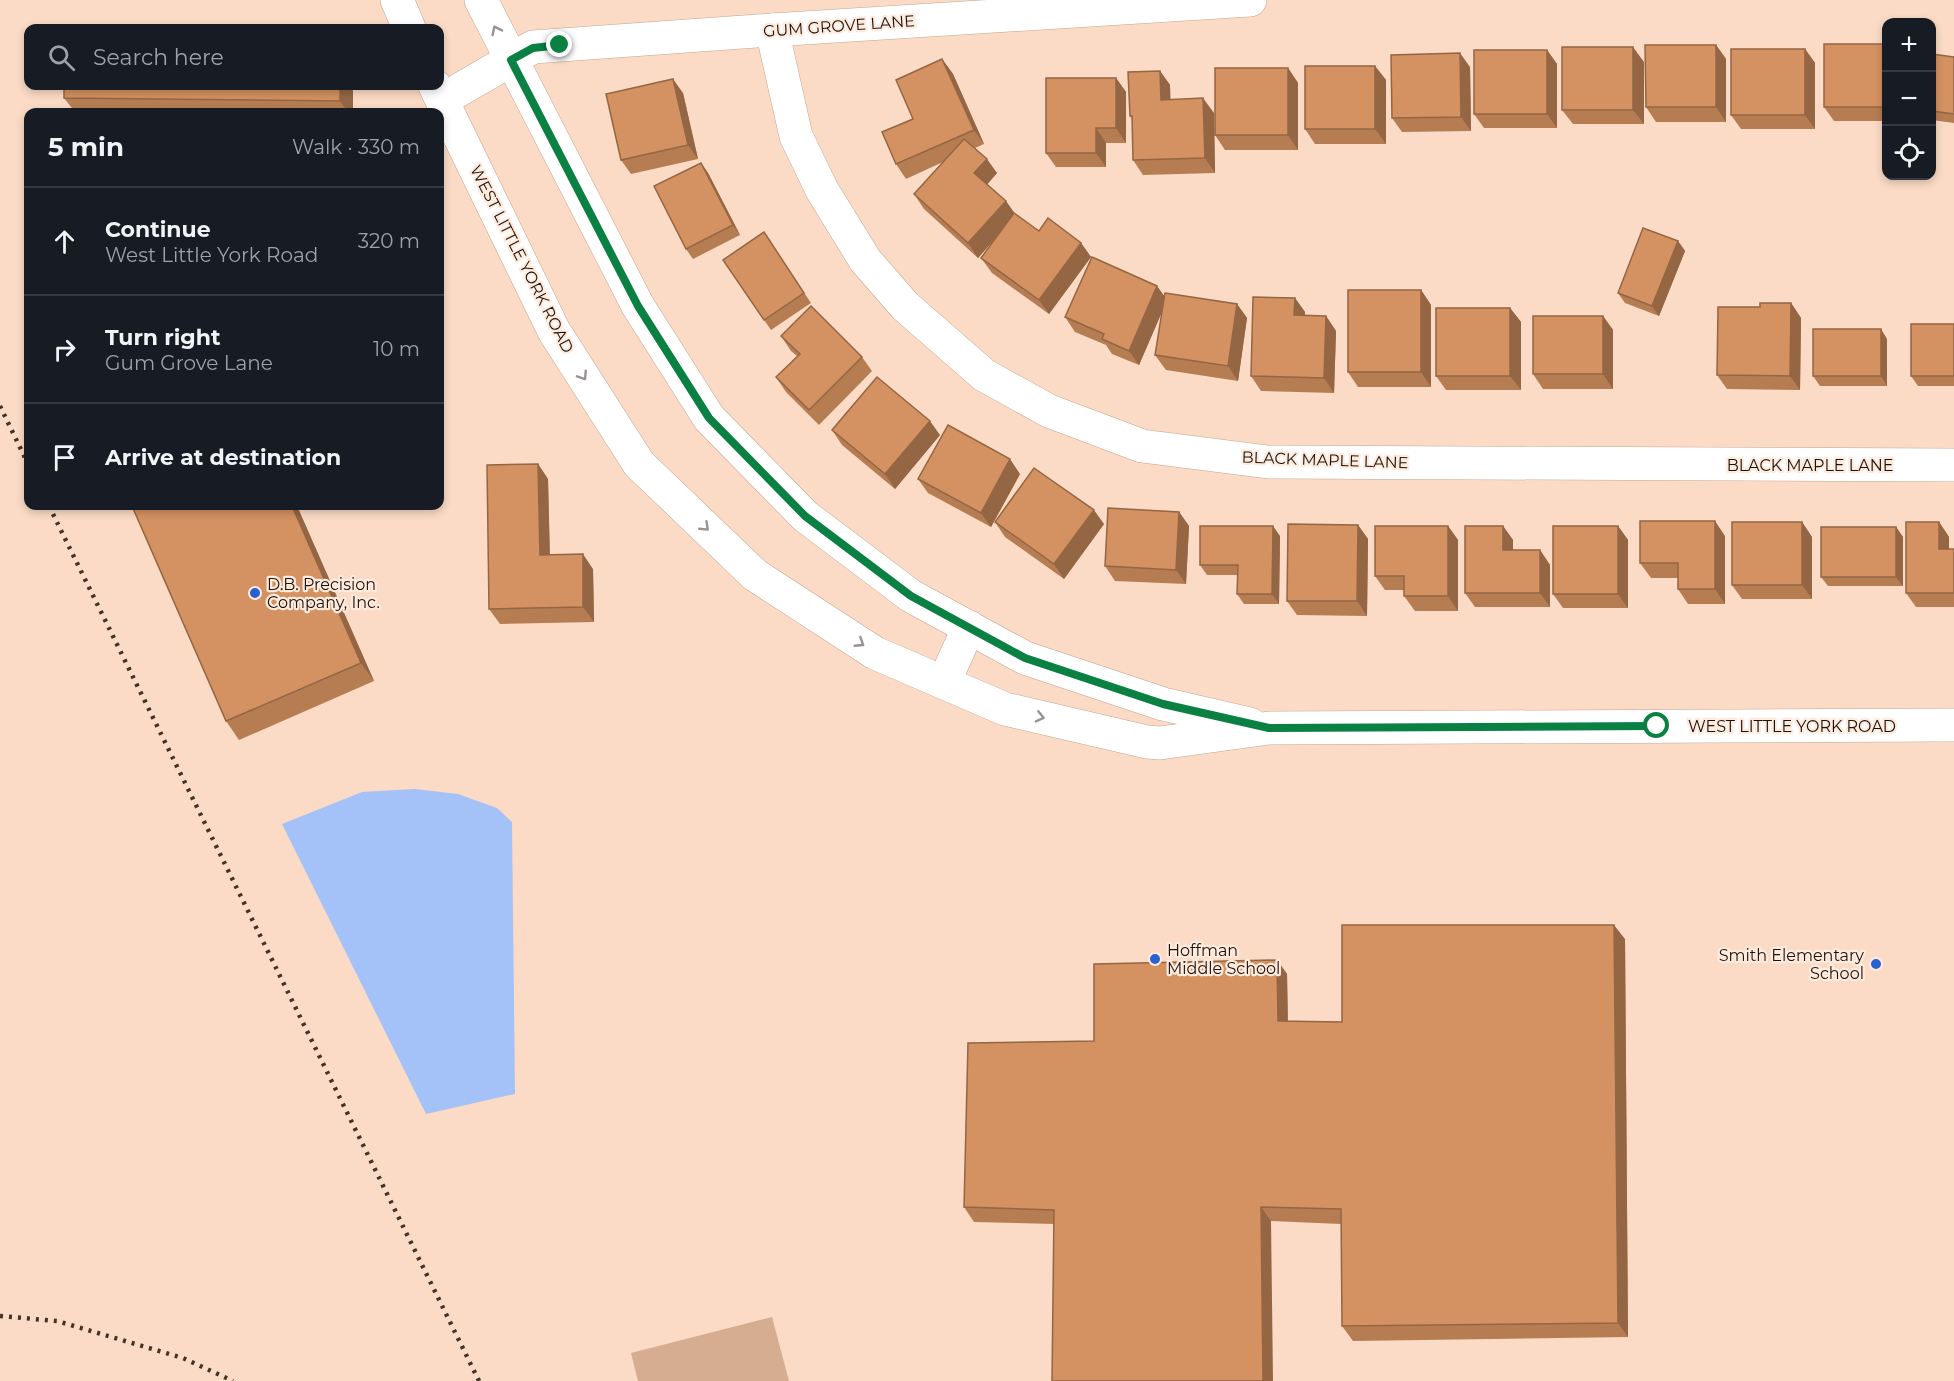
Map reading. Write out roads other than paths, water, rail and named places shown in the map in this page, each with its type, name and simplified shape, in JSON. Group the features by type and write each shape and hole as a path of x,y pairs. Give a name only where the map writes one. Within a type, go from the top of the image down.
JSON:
{"street":[{"path":"397,0 407,24"},
{"name":"WEST LITTLE YORK ROAD","path":"482,0 638,306 709,418 805,516 911,596 1025,658 1163,704 1269,728"},
{"name":"GUM GROVE LANE","path":"438,93 533,48 772,30 1250,0"},
{"name":"BLACK MAPLE LANE","path":"772,30 796,136 822,190 866,260 905,306 984,375 1049,411 1142,446 1268,462 1954,465"},
{"name":"WEST LITTLE YORK ROAD","path":"438,93 554,331 639,464 755,575 875,653 1005,709 1160,744 1269,728 1954,725"},
{"path":"944,682 969,627"},
{"path":"1160,744 1163,704"}],"water":[{"path":"415,789 458,794 497,808 512,822 515,1094 426,1114 282,824 362,792"}],"railway":[{"path":"0,406 24,456"},
{"path":"51,510 479,1381"},
{"path":"0,1316 57,1321 183,1358 233,1381"}],"place":[{"name":"D.B. Precision Company, Inc.","path":"255,593"},
{"name":"Hoffman Middle School","path":"1155,959"},
{"name":"Smith Elementary School","path":"1876,964"}]}
